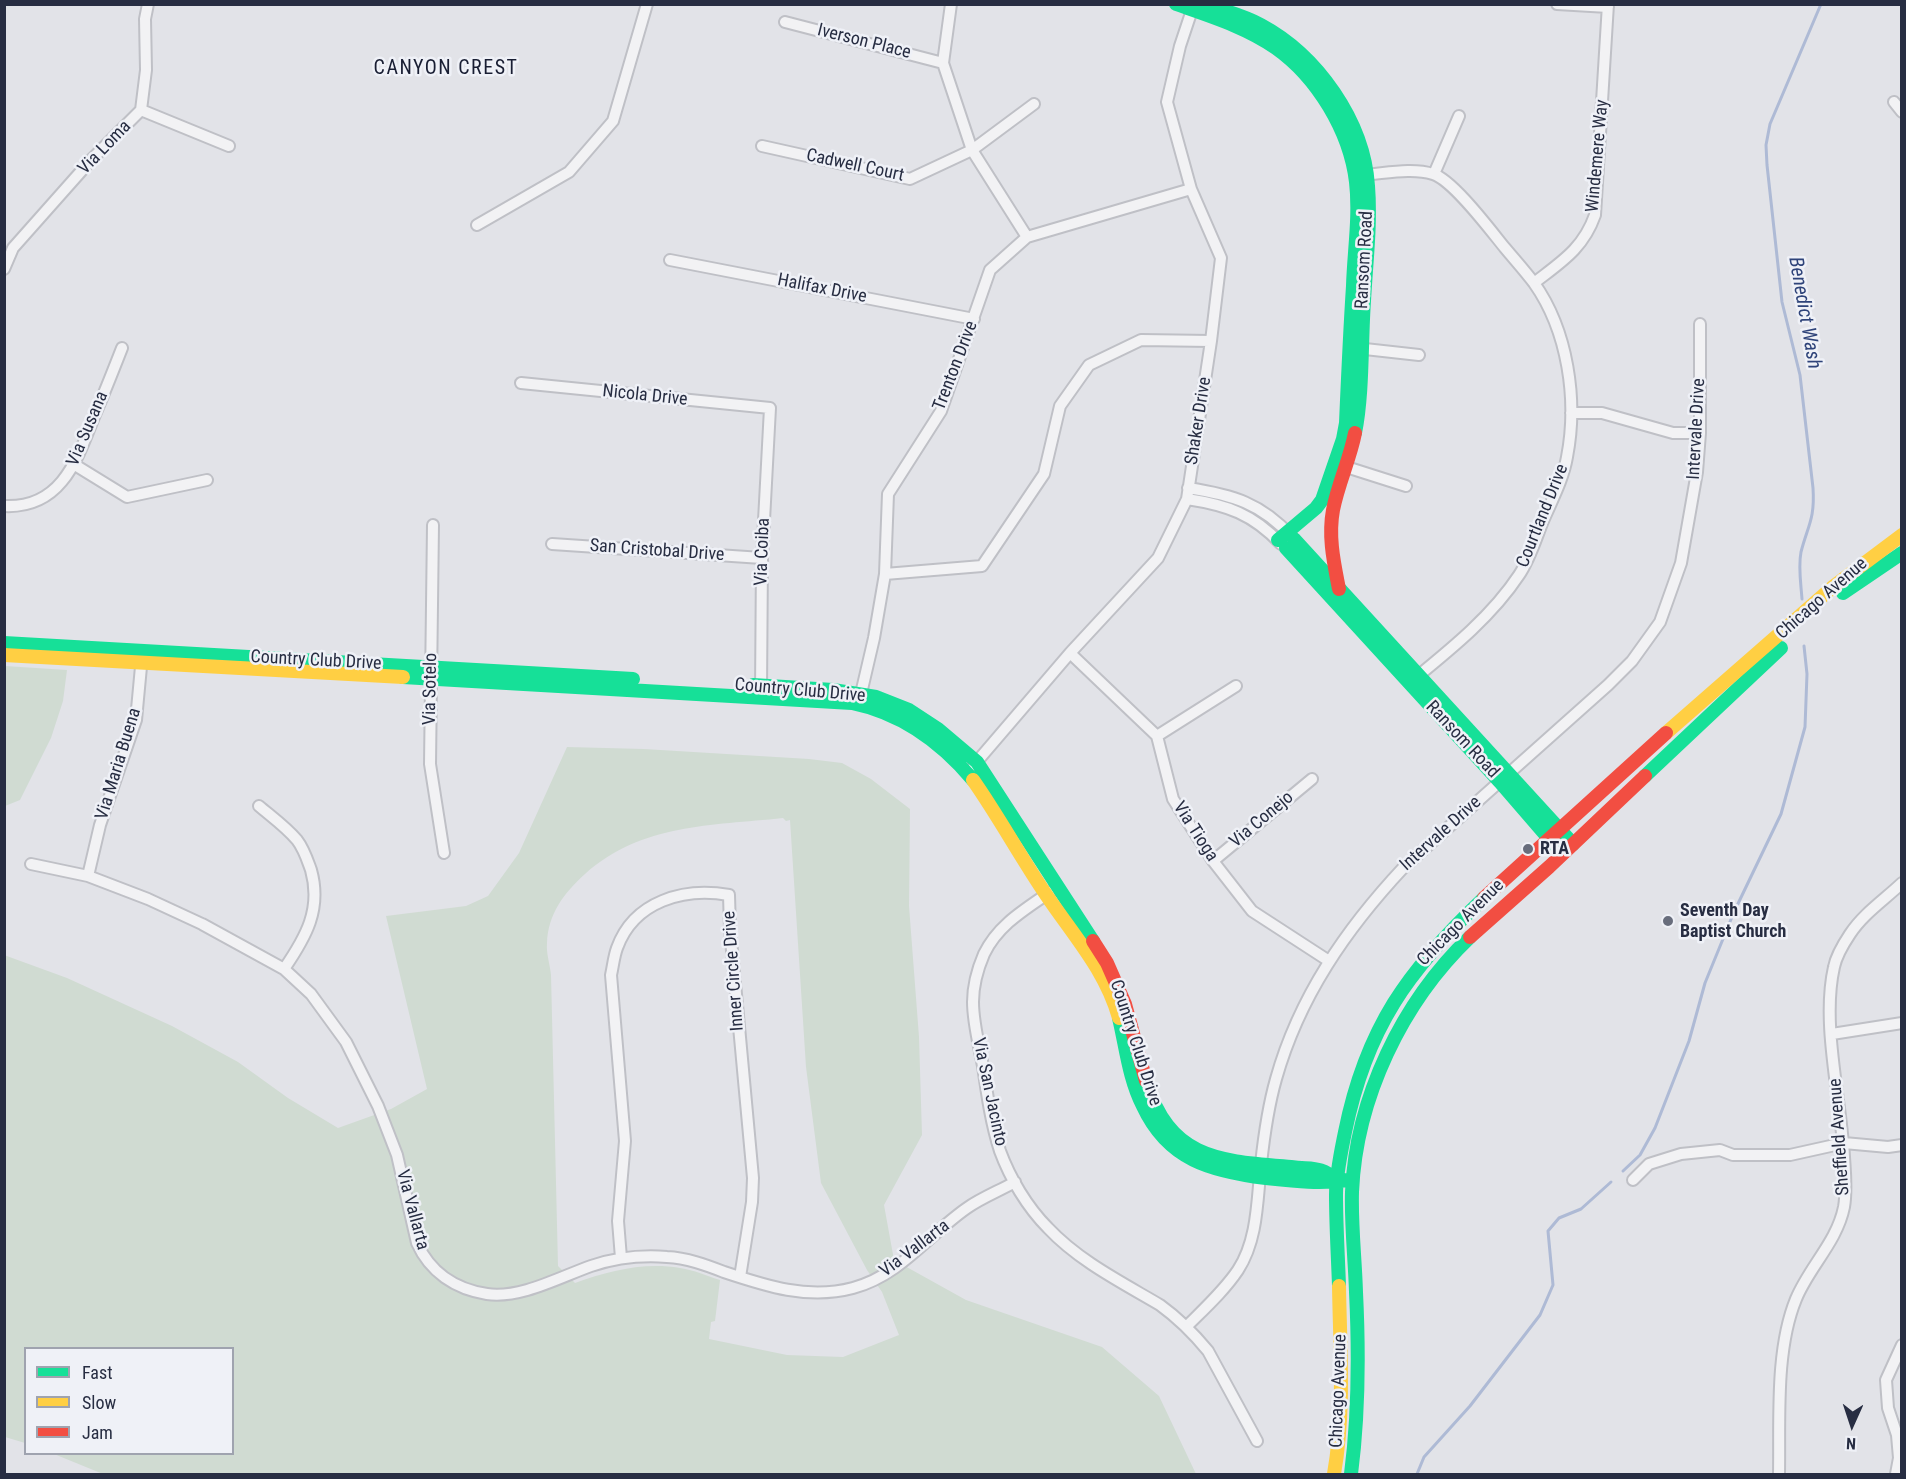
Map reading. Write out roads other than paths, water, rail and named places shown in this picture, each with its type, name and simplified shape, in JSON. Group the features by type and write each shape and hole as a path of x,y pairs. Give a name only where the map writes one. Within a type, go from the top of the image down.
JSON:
{"street":[{"name":"Via Loma","path":"4,269 12,248 92,159 141,110 146,70 145,19 148,4"},
{"path":"477,225 569,172 613,121 646,4"},
{"path":"951,4 943,63 972,150 1027,237"},
{"name":"Ransom Road","path":"1176,4 1193,8 1257,37 1278,50 1295,65 1324,101 1362,175"},
{"name":"Ransom Road","path":"1205,4 1262,25 1285,40 1313,65 1347,116 1357,139 1362,175 1356,217 1355,348 1333,508 1331,543 1339,589"},
{"path":"1557,4 1608,6"},
{"name":"Windemere Way","path":"1534,283 1581,244 1590,230 1595,215 1608,6"},
{"name":"Shaker Drive","path":"972,767 1070,653 1158,558 1187,499 1211,342 1221,258 1191,189 1167,102 1180,46 1193,8"},
{"name":"Iverson Place","path":"785,22 943,63"},
{"path":"1894,102 1902,112"},
{"name":"Cadwell Court","path":"762,146 910,179 972,150 1034,104"},
{"path":"141,110 229,146"},
{"path":"1362,175 1399,171 1434,174 1459,116"},
{"name":"Courtland Drive","path":"1413,680 1464,637 1520,574 1559,486 1567,459 1570,412 1569,375 1562,346 1547,305 1534,283 1467,202 1434,174"},
{"name":"Trenton Drive","path":"860,698 874,638 885,574 888,494 941,411 990,270 1027,237 1191,189"},
{"name":"Halifax Drive","path":"670,260 974,319"},
{"name":"Intervale Drive","path":"1186,1327 1239,1269 1252,1238 1266,1124 1276,1078 1308,998 1329,961 1373,900 1404,867 1608,685 1632,661 1660,622 1681,563 1697,472 1700,433 1700,324"},
{"path":"885,574 982,566 1044,474 1060,406 1089,365 1141,340 1211,342"},
{"name":"Via Susana","path":"4,506 13,507 39,501 62,483 75,465 122,348"},
{"path":"1355,348 1419,355"},
{"name":"Nicola Drive","path":"521,383 770,408"},
{"name":"Via Coiba","path":"761,691 762,558 770,408"},
{"path":"1570,412 1602,413 1673,433 1700,433"},
{"path":"75,465 127,497 207,480"},
{"path":"1340,465 1406,486"},
{"name":"Ransom Road","path":"1291,545 1322,500 1340,465"},
{"path":"1188,488 1238,498 1268,513 1291,545"},
{"path":"1187,499 1235,510 1255,520 1291,545 1331,543"},
{"name":"Via Sotelo","path":"433,525 430,764 444,853"},
{"name":"Chicago Avenue","path":"1334,1474 1340,1441 1342,1402 1336,1193 1348,1113 1365,1059 1394,1002 1414,971 1443,937 1500,883 1616,777 1842,580 1881,548 1902,535"},
{"name":"San Cristobal Drive","path":"552,544 762,558"},
{"name":"Ransom Road","path":"1291,545 1555,835 1562,854"},
{"name":"Ransom Road","path":"1291,545 1339,589 1413,680"},
{"name":"Chicago Avenue","path":"1351,1474 1356,1445 1358,1404 1353,1179 1364,1120 1379,1069 1406,1016 1425,987 1452,955 1808,624 1851,586 1902,553"},
{"name":"Country Club Drive","path":"4,643 142,657 860,698 915,713 938,728 972,767 1052,891 1107,963 1120,989 1130,1018 1143,1075 1156,1111 1178,1137 1194,1150 1260,1171 1322,1183 1353,1179"},
{"path":"1070,653 1157,736 1236,686"},
{"name":"Country Club Drive","path":"4,655 142,657"},
{"name":"Via Maria Buena","path":"88,876 100,825 136,720 142,657"},
{"name":"Via Tioga","path":"1157,736 1173,799 1213,861 1252,911 1329,961"},
{"name":"Via Conejo","path":"1213,861 1312,779"},
{"path":"259,806 289,831 298,842 306,855 314,880 314,903 309,924 303,941 284,969"},
{"name":"Ransom Road","path":"1555,835 1573,844"},
{"name":"Via Vallarta","path":"31,864 88,876 123,888 202,924 284,969 311,994 346,1042 378,1106 398,1155 417,1243 428,1262 446,1280 461,1288 483,1294 510,1294 593,1265 621,1258 667,1257 682,1259 778,1289 801,1292 839,1291 891,1272 967,1207 1015,1182"},
{"name":"Sheffield Avenue","path":"1779,1474 1782,1347 1796,1299 1837,1227 1844,1208 1846,1181 1844,1143 1832,1034 1831,993 1834,965 1851,933 1868,913 1902,883"},
{"name":"Via San Jacinto","path":"1052,891 1013,917 997,934 976,974 973,1001 993,1125 1000,1152 1030,1207 1046,1227 1072,1251 1174,1315 1208,1351 1257,1441"},
{"name":"Inner Circle Drive","path":"621,1258 618,1221 626,1141 611,975 617,948 632,923 653,905 678,895 710,892 729,895 730,929 753,1178 752,1202 740,1277"},
{"path":"1832,1034 1902,1023"},
{"path":"1633,1180 1649,1164 1681,1154 1720,1150 1733,1155 1790,1155 1844,1143 1888,1147 1902,1145"},
{"path":"1896,1474 1899,1458 1897,1435 1888,1408 1887,1380 1902,1344"}],"waterway":[{"name":"Benedict Wash","path":"1802,599 1800,558 1812,515 1813,488 1800,375 1782,302 1766,145 1770,124 1821,4"},
{"path":"1623,1171 1640,1155 1655,1128 1689,1041 1705,983 1734,912 1781,814 1805,727 1807,674 1804,646"},
{"path":"1417,1474 1424,1457 1470,1406 1540,1315 1553,1285 1548,1231 1559,1218 1581,1209 1611,1182"}],"place":[{"name":"RTA","path":"1528,849"},
{"name":"Seventh Day Baptist Church","path":"1668,921"}],"district":[{"name":"CANYON CREST","path":"446,69"}]}
